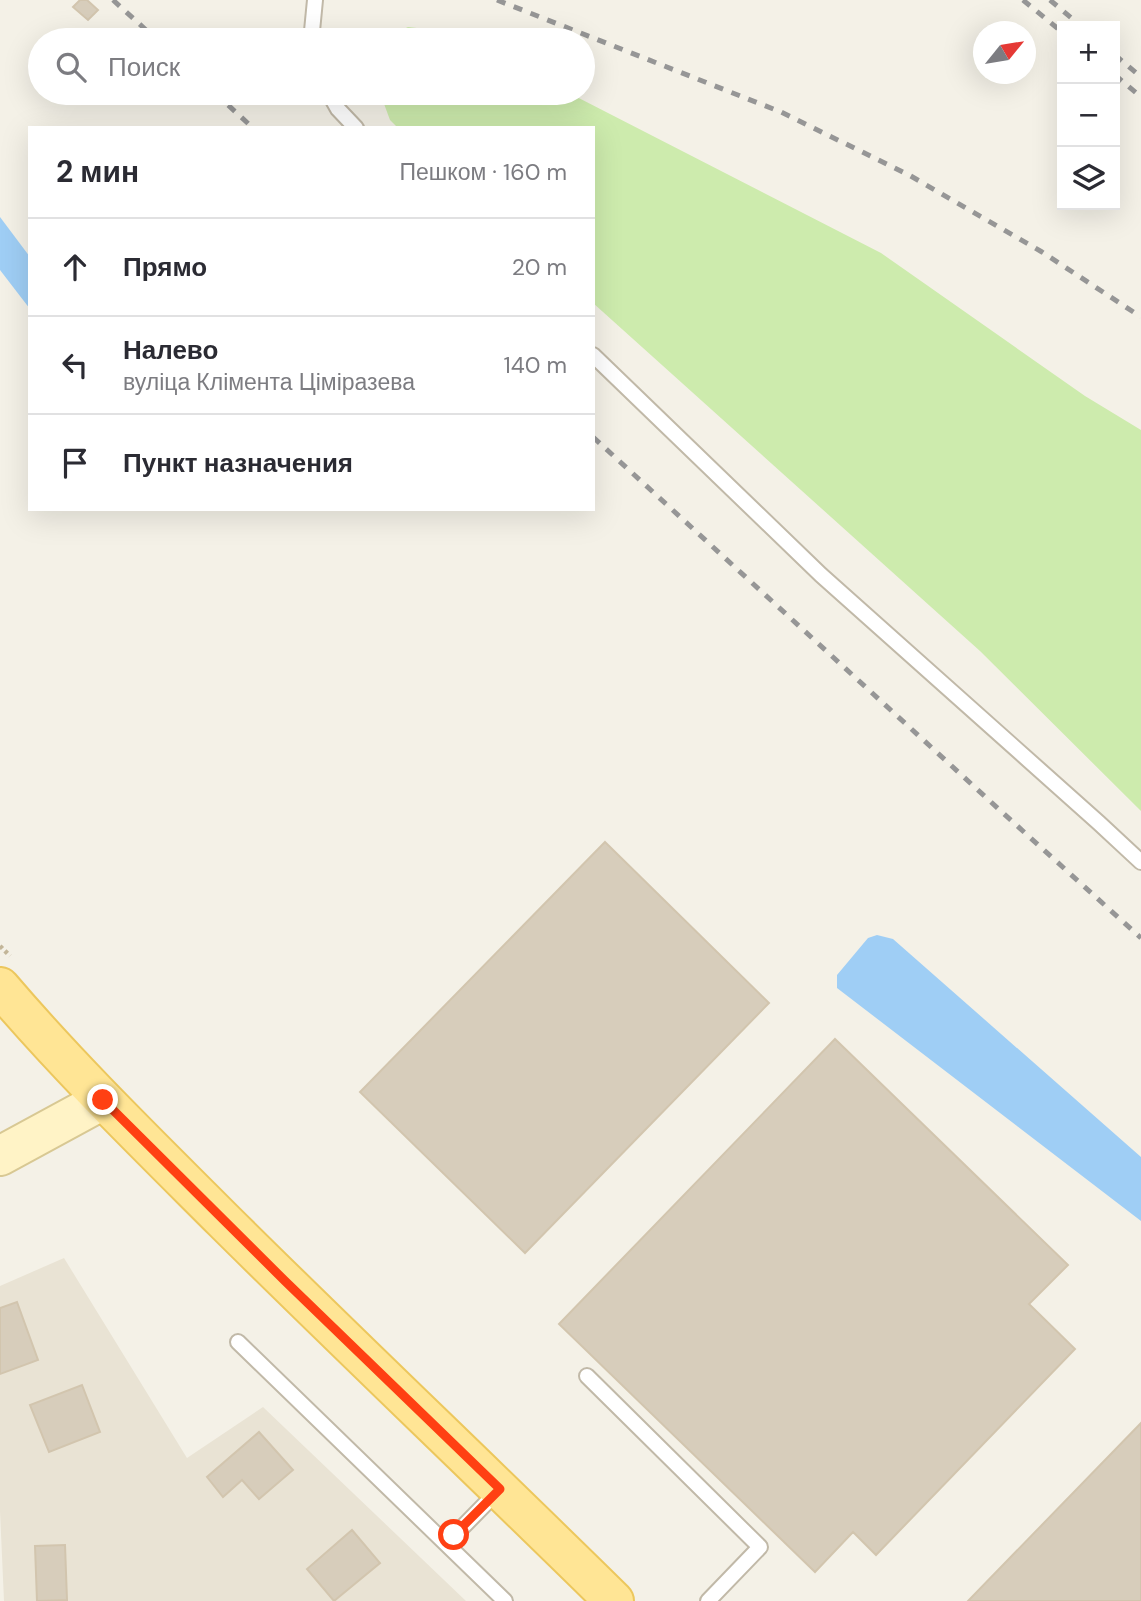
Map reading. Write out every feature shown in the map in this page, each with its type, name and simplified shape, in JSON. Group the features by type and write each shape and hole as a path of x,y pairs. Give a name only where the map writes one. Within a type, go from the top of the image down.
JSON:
{"main road":[{"path":"0,987 103,1100 614,1601"}],"street":[{"path":"0,1156 103,1100"}],"lane":[{"path":"312,28 316,0"},
{"path":"336,105 354,126"},
{"path":"595,357 821,575 1141,862"},
{"path":"238,1342 505,1601"},
{"path":"587,1376 760,1547 708,1601"},
{"path":"447,1543 500,1489"}],"shaded area":[{"path":"64,1258 187,1458 263,1407 466,1601 4,1601 0,1511 0,1286"}],"green space":[{"path":"384,105 592,105 881,253 1085,396 1141,430 1141,811 980,651 595,305 595,126 396,126 390,120"}],"water":[{"path":"0,217 28,254 28,306 0,270"},
{"path":"877,935 893,939 1141,1157 1141,1221 837,988 837,975 868,938"}],"building":[{"path":"80,0 87,0 98,10 88,20 73,7"},
{"path":"605,842 769,1003 525,1253 360,1092"},
{"path":"835,1039 1068,1265 1029,1304 1075,1349 876,1555 853,1532 815,1572 559,1324"},
{"path":"17,1302 38,1360 0,1374 0,1308"},
{"path":"82,1385 100,1432 49,1452 30,1405"},
{"path":"1141,1423 1141,1601 968,1601"},
{"path":"259,1432 293,1470 259,1499 242,1480 223,1497 207,1477"},
{"path":"352,1530 380,1563 334,1601 307,1569"},
{"path":"65,1545 67,1600 37,1601 35,1546"}],"railway":[{"path":"113,0 144,28"},
{"path":"497,0 568,28"},
{"path":"1023,0 1057,28"},
{"path":"1050,0 1075,21"},
{"path":"595,39 781,112 909,175 1042,252 1141,317"},
{"path":"1120,59 1141,77"},
{"path":"1120,79 1141,97"},
{"path":"228,105 251,126"},
{"path":"595,439 1141,938"}],"route":[{"path":"103,1100 500,1489 454,1535"}]}
